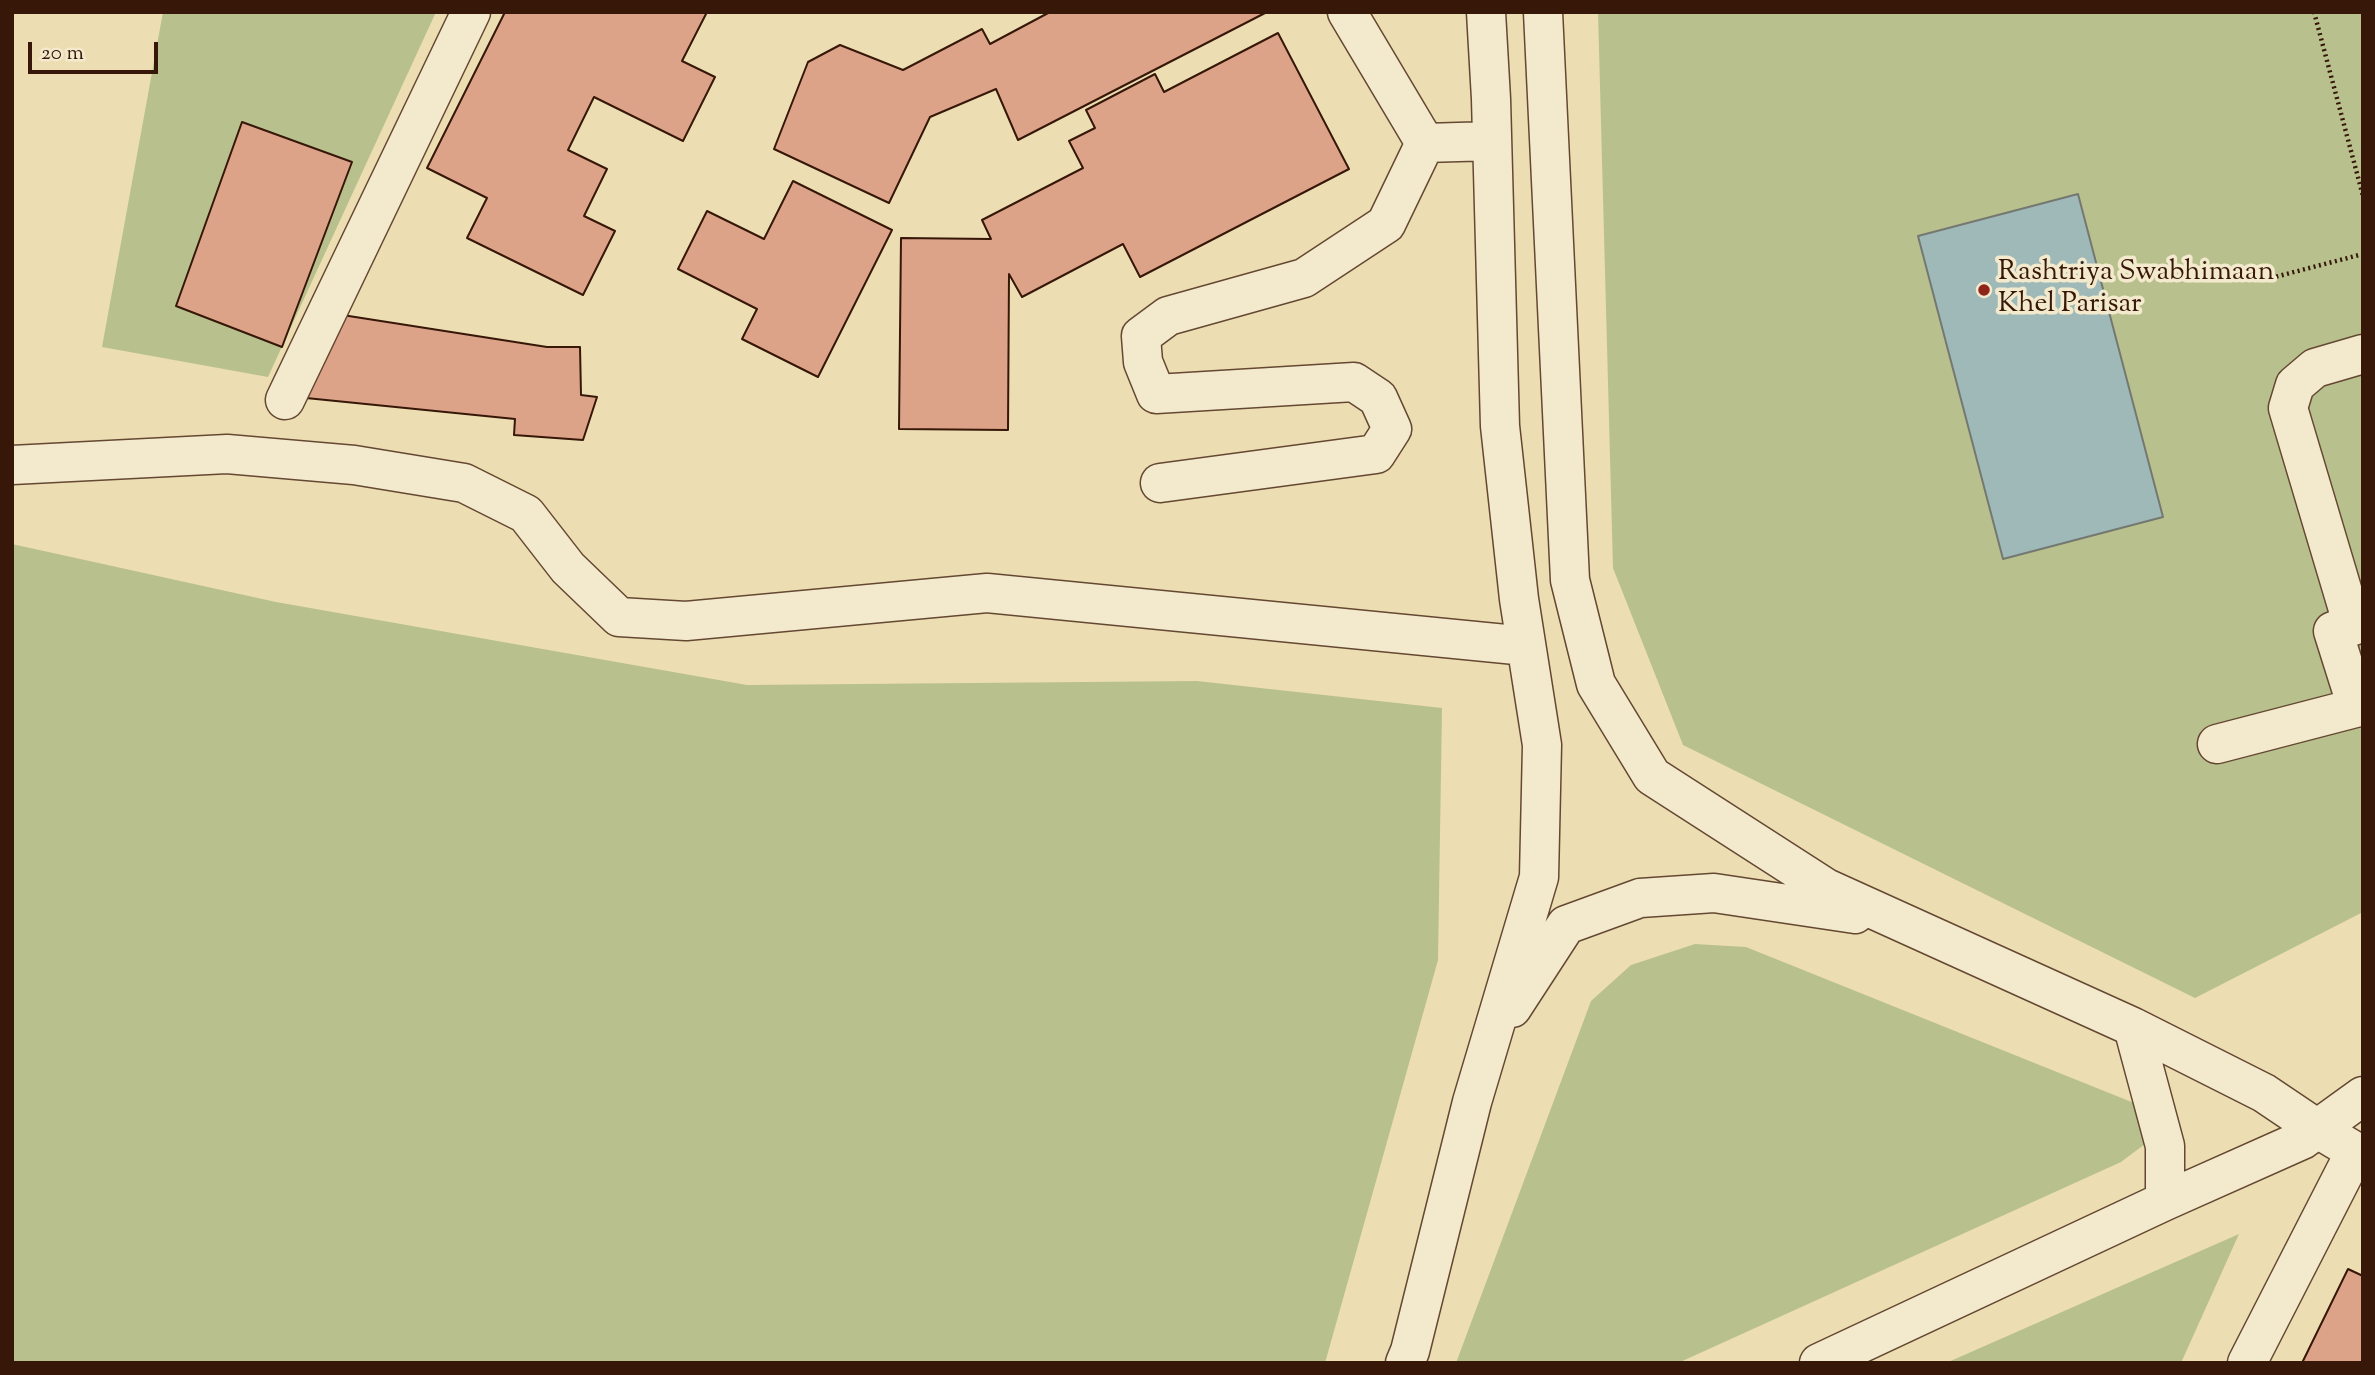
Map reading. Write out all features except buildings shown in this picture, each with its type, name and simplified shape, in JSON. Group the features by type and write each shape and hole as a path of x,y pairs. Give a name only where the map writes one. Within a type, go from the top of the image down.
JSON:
{"street":[{"path":"285,400 471,12"},
{"path":"1347,12 1425,143"},
{"path":"1409,1359 1489,1045 1539,877 1542,745 1518,599 1500,426 1486,12"},
{"path":"1544,12 1570,580 1595,684 1652,776 1826,888 2133,1027 2264,1093 2359,1154 2247,1363"},
{"path":"1491,99 1548,94"},
{"path":"1425,143 1492,141"},
{"path":"1160,483 1376,454 1392,429 1378,398 1354,382 1156,394 1143,362 1141,336 1168,316 1304,278 1386,224 1425,143"},
{"path":"2217,744 2360,707 2333,632 2353,626 2288,408 2295,385 2315,368 2363,355"},
{"path":"12,466 228,454 354,465 464,483 526,514 568,568 618,617 686,621 987,593 1526,646"},
{"path":"1489,1045 1566,925 1640,898 1714,892 1898,921"},
{"path":"2133,1027 2165,1146 2165,1201"},
{"path":"1819,1363 2302,1140 2363,1096"}],"path":[{"path":"2314,12 2363,196"},
{"path":"2271,278 2363,254"}],"green space":[{"path":"163,12 436,12 268,377 102,347"},
{"name":"Rashtriya Swabhimaan Khel Parisar","path":"1598,12 2363,12 2363,912 2195,998 1683,745 1613,568"},
{"path":"12,544 276,602 747,685 1197,681 1442,708 1438,960 1325,1363 12,1363"},
{"path":"1695,944 1746,947 2144,1107 2153,1138 2121,1162 1678,1363 1456,1363 1591,1001 1631,965"},
{"path":"2239,1234 2181,1363 1946,1363"}],"water":[{"path":"2078,194 2163,517 2003,559 1918,236"}],"place":[{"name":"Rashtriya Swabhimaan Khel Parisar","path":"1984,290"}]}
